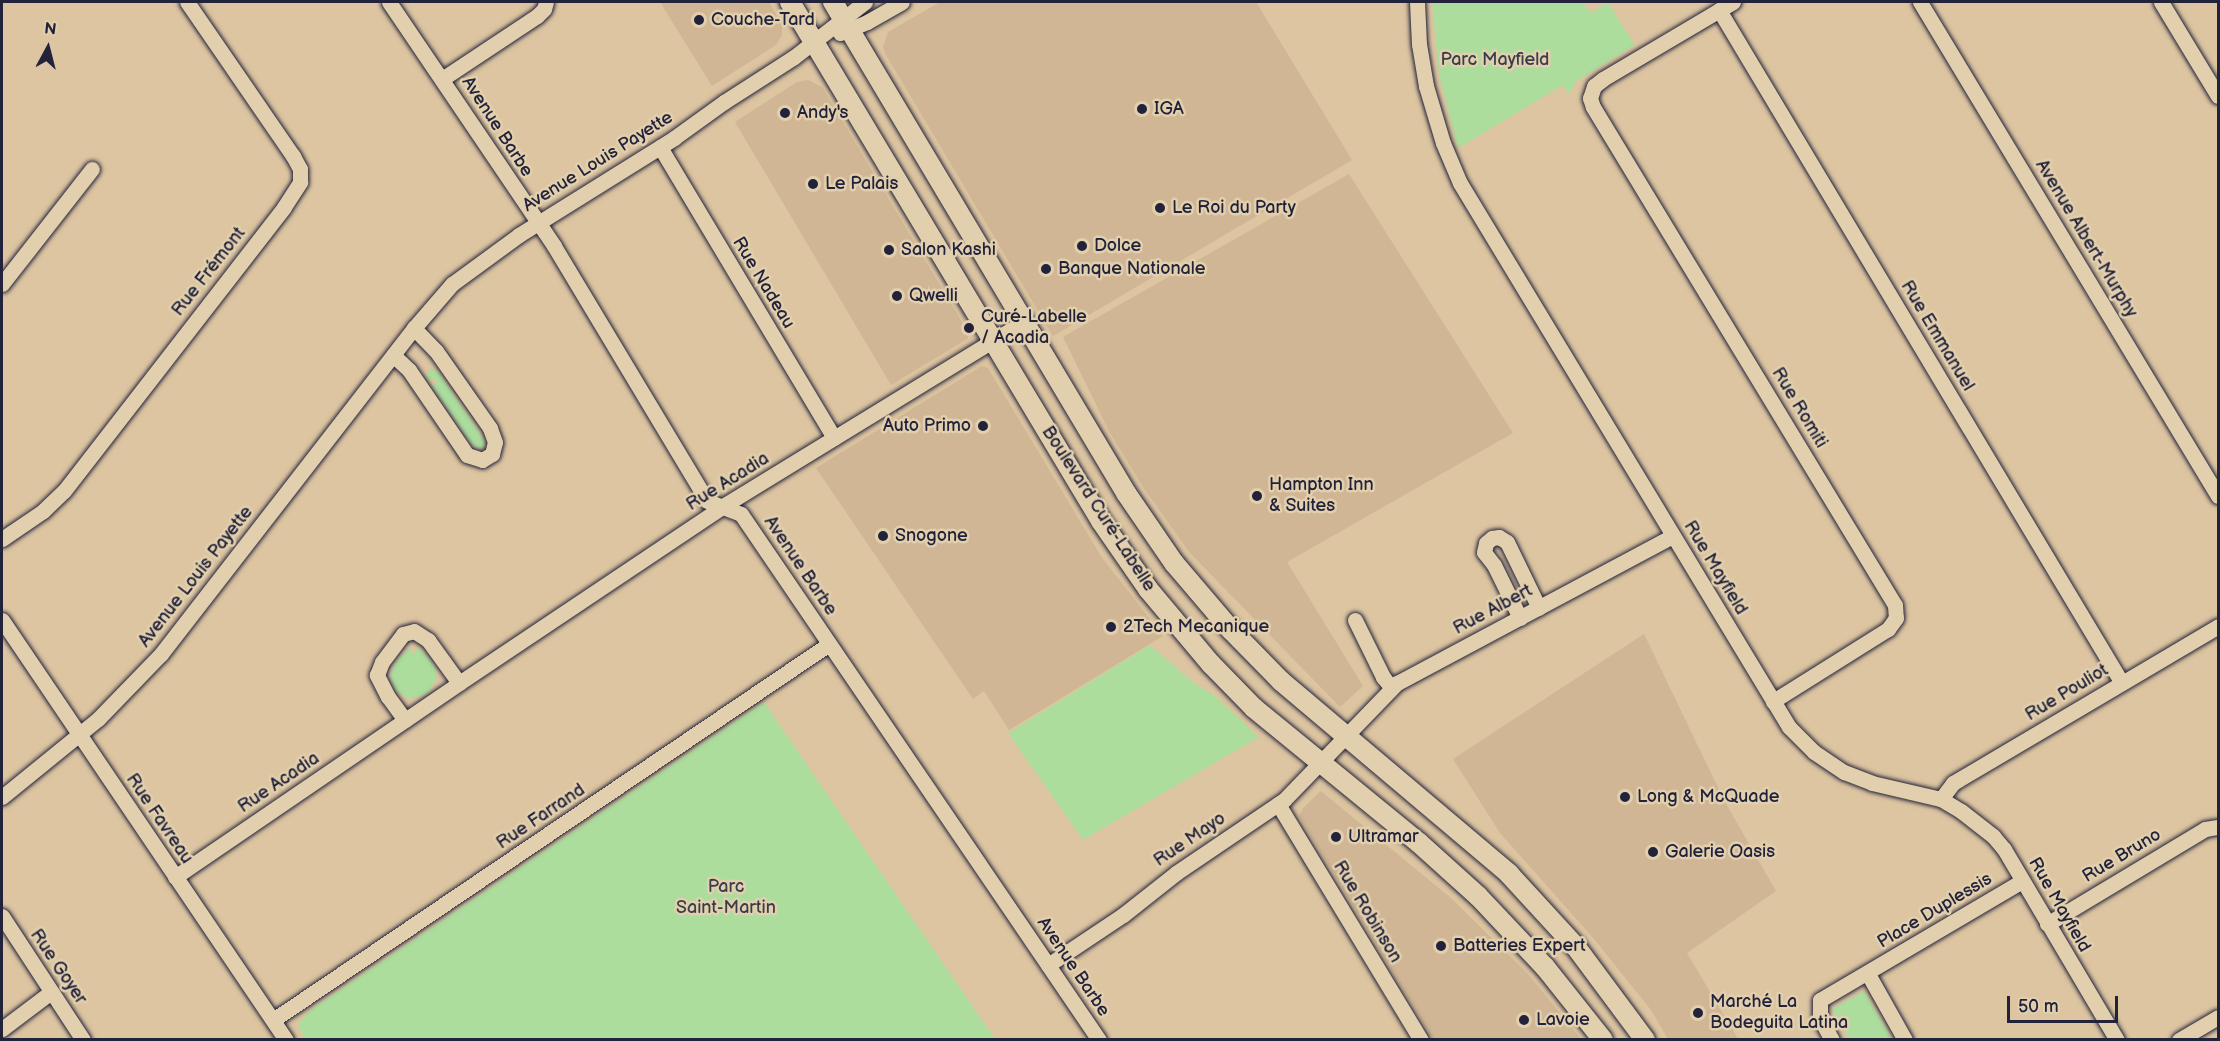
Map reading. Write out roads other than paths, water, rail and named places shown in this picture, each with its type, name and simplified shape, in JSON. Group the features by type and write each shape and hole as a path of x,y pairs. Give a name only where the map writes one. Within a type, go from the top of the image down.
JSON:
{"main road":[{"name":"Boulevard Curé-Labelle","path":"790,2 1105,528 1148,589 1229,683 1319,763 1418,842 1478,896 1549,971 1603,1040"},
{"name":"Boulevard Curé-Labelle","path":"833,2 1131,501 1181,571 1258,659 1344,736 1476,844 1517,882 1576,947 1645,1040"}],"street":[{"name":"Rue Frémont","path":"2,539 42,511 64,491 284,207 300,182 300,169 293,156 187,2"},
{"name":"Avenue Barbe","path":"389,2 538,224 707,501 741,514 1099,1040"},
{"path":"442,79 537,16 544,9 546,2"},
{"path":"846,24 865,2"},
{"path":"846,24 867,22 902,2"},
{"name":"Rue Mayfield","path":"1417,2 1419,44 1426,86 1443,143 1460,183 1672,536 1797,737 1835,768 1872,783 1941,799 1962,811 1993,836 2004,849 2117,1040"},
{"path":"1719,10 1733,2"},
{"name":"Avenue Albert-Murphy","path":"1920,2 2218,496"},
{"path":"2161,2 2218,96"},
{"name":"Rue Romiti","path":"1719,10 1603,79 1591,90 1593,107 1895,605 1896,618 1888,629 1773,701"},
{"name":"Rue Emmanuel","path":"1719,10 2122,682"},
{"name":"Avenue Louis Payette","path":"2,797 79,735 127,691 181,630 414,328 459,278 846,24"},
{"name":"Rue Nadeau","path":"660,147 834,438"},
{"path":"2,284 92,169"},
{"name":"Rue Acadia","path":"175,877 723,506 1023,322"},
{"path":"393,355 410,370 467,455 482,460 492,454 495,442 490,429 441,356 414,328"},
{"name":"Rue Albert","path":"1344,736 1391,687 1672,536"},
{"path":"1520,618 1494,565 1484,552 1486,543 1492,538 1499,537 1507,542 1539,608"},
{"name":"Rue Favreau","path":"2,620 286,1040"},
{"path":"1355,620 1383,677 1391,687"},
{"name":"Rue Pouliot","path":"1941,799 1953,783 2218,626"},
{"path":"405,720 388,698 378,675 382,662 403,634 414,631 428,640 459,683"},
{"name":"Rue Farrand","path":"273,1020 829,644"},
{"name":"Rue Mayo","path":"1048,965 1123,915 1176,873 1278,804 1344,736"},
{"name":"Rue Robinson","path":"1278,804 1421,1040"},
{"name":"Rue Bruno","path":"2047,924 2205,829 2218,827"},
{"name":"Place Duplessis","path":"1832,1040 1820,1018 1820,1000 1868,974 2022,881"},
{"name":"Rue Goyer","path":"2,916 83,1040"},
{"name":"Place Duplessis","path":"1868,974 1905,1040"},
{"path":"2,1029 51,992"},
{"path":"2180,1040 2218,1017"}],"place":[{"name":"Couche-Tard","path":"699,20"},
{"name":"IGA","path":"1142,109"},
{"name":"Andy's","path":"785,113"},
{"name":"Le Palais","path":"813,184"},
{"name":"Le Roi du Party","path":"1160,208"},
{"name":"Dolce","path":"1082,246"},
{"name":"Salon Kashi","path":"889,250"},
{"name":"Banque Nationale","path":"1046,269"},
{"name":"Qwelli","path":"897,296"},
{"name":"Curé-Labelle / Acadia","path":"969,328"},
{"name":"Auto Primo","path":"983,426"},
{"name":"Hampton Inn & Suites","path":"1257,496"},
{"name":"Snogone","path":"883,536"},
{"name":"2Tech Mecanique","path":"1111,627"},
{"name":"Long & McQuade","path":"1625,797"},
{"name":"Ultramar","path":"1336,837"},
{"name":"Galerie Oasis","path":"1653,852"},
{"name":"Batteries Expert","path":"1441,946"},
{"name":"Marché La Bodeguita Latina","path":"1698,1013"},
{"name":"Lavoie","path":"1524,1020"}],"park label":[{"name":"Parc Mayfield","path":"1495,60"},
{"name":"Parc Saint-Martin","path":"726,898"}]}
